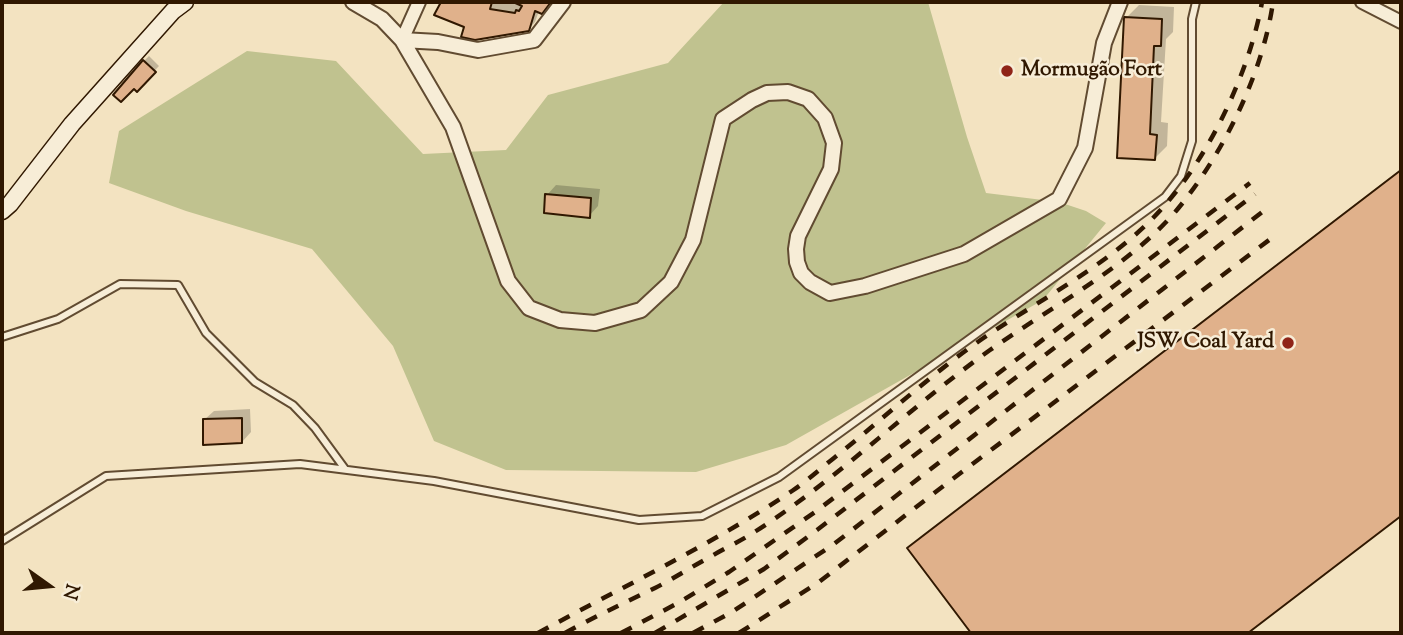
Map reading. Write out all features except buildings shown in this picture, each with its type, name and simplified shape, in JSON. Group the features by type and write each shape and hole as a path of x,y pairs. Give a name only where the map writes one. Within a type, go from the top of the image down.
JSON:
{"main road":[{"path":"2,211 72,124 173,10 185,2"}],"street":[{"path":"353,2 382,19 402,40 453,127 508,281 529,308 559,320 595,323 641,310 671,282 693,240 723,119 767,93 788,92 808,99 825,118 834,143 831,169 798,236 796,249 801,273 810,282 830,293 865,286 964,254 1059,200 1085,148 1104,43 1120,2"},
{"path":"402,40 419,2"},
{"path":"402,40 438,42 478,50 534,40 563,2"},
{"path":"1362,2 1401,22"}],"lane":[{"path":"2,541 106,476 300,464 435,481 639,520 702,516 779,477 1165,197 1181,176 1192,141 1192,19 1196,2"},
{"path":"2,337 58,319 120,284 178,285 206,333 255,382 293,405 315,428 345,469"}],"green space":[{"path":"724,2 928,2 986,193 1059,202 1086,211 1106,223 1043,300 786,445 696,472 506,470 434,441 393,346 312,249 186,211 109,183 119,131 247,51 336,61 423,154 506,150 548,95 668,63"}],"railway":[{"path":"538,633 699,547 792,491 963,353 1102,261 1146,225 1182,184 1213,136 1248,55 1262,2"},
{"path":"565,633 669,581 750,535 787,510 960,372 1112,268 1157,231 1193,189 1225,139 1260,57 1273,2"},
{"path":"621,633 729,572 815,512 1250,183"},
{"path":"655,633 764,569 1255,194"},
{"path":"693,633 732,612 834,544 1266,209"},
{"path":"739,633 819,582 1277,234"}],"place":[{"name":"Mormugão Fort","path":"1007,71"},
{"name":"JSW Coal Yard","path":"1288,343"}]}
